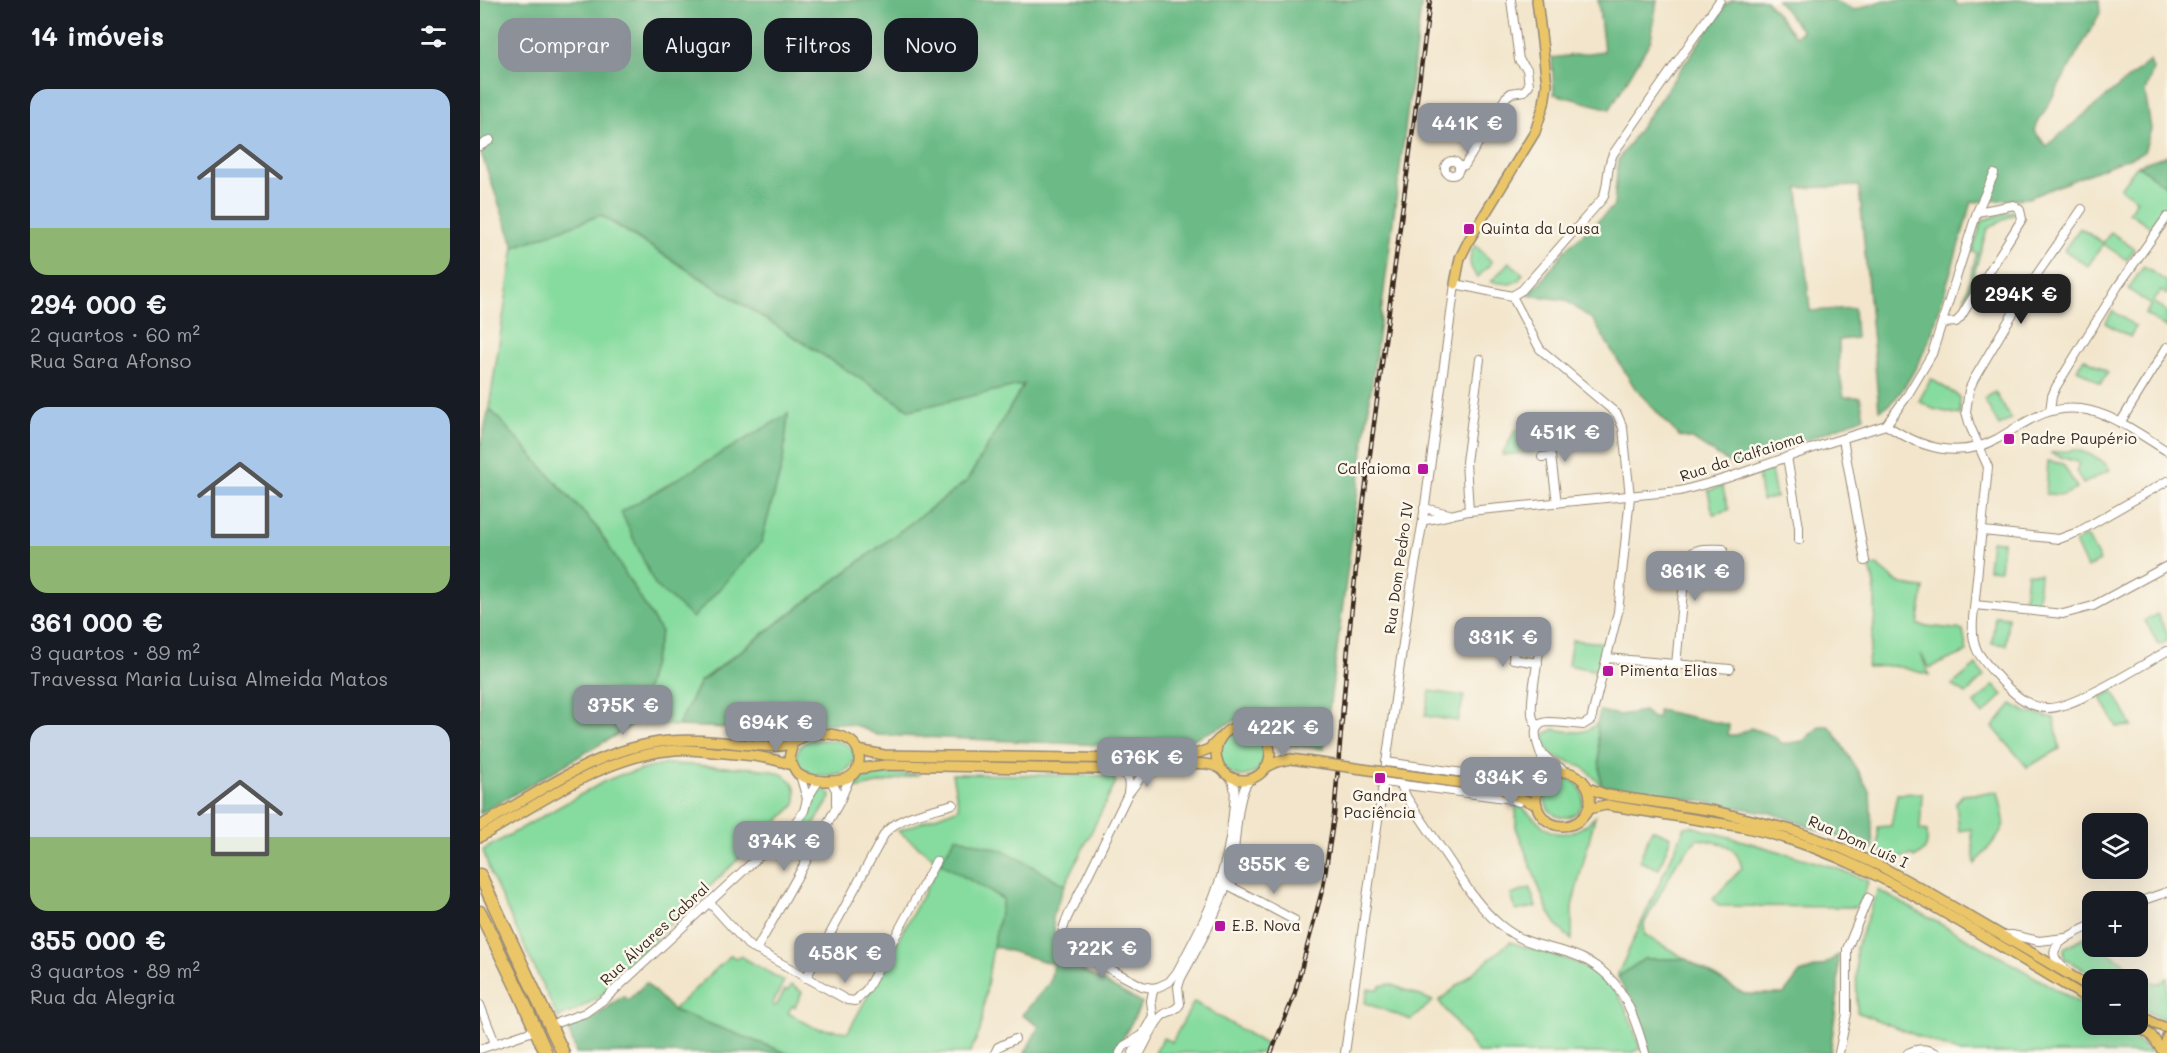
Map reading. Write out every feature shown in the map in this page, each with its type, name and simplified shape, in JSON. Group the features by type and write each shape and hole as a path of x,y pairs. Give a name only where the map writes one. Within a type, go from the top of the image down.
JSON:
{"highway":[{"path":"480,875 563,1053"},
{"path":"480,912 546,1053"}],"main road":[{"name":"Rua Dom Pedro IV","path":"1455,284 1460,258 1469,240 1535,132 1540,118 1547,84 1537,0"},
{"path":"858,750 884,755 1134,759 1193,755 1209,748 1225,732 1242,726 1259,732 1268,745 1270,755 1265,769"},
{"path":"480,826 580,769 630,748 655,743 685,740 772,747 793,743 804,736 824,734 847,739 855,744 859,763 853,773"},
{"path":"1220,739 1216,757 1221,769"},
{"path":"793,743 789,753 792,765 800,775 831,781 843,780 853,773 885,765 1117,768 1127,772 1202,764 1216,765 1231,778 1249,780 1277,762 1291,759 1490,787 1521,797 1538,807 1549,821 1564,826 1579,821 1588,808 1590,798 1587,788"},
{"path":"1268,745 1291,759"},
{"path":"480,837 584,779 619,763 646,755 689,750 772,758 792,765"},
{"path":"1490,787 1539,784 1552,774 1568,773"},
{"name":"Rua Dom Luís I","path":"1568,773 1581,780 1587,788 1607,795 1714,811 1792,830 1836,846 1882,867 2082,982"},
{"path":"1538,807 1539,784"},
{"name":"Rua Dom Luís I","path":"1588,808 1606,805 1722,823 1765,832 1825,852 1891,882 2082,995"},
{"path":"2148,1020 2167,1028"},
{"path":"2148,1033 2164,1053"},
{"path":"2164,1053 2167,1037"}],"street":[{"path":"1459,167 1465,165 1506,98 1511,93 1524,91 1529,85 1527,69 1519,60 1511,0"},
{"path":"1455,284 1512,296 1522,290 1603,198 1613,154 1720,0"},
{"path":"480,146 490,140"},
{"path":"1994,174 1977,212 1932,354 1907,396 1886,425 1935,449 1956,451 1978,447 1999,438 2027,420 2050,411 2082,409 2106,416 2167,451"},
{"path":"1943,323 1956,322 1960,318 2022,219 2020,210 2014,205 1977,212"},
{"path":"2082,209 2031,283 1969,390 1966,412 1978,447 1988,467 1972,633 1973,644 1978,655 2004,684 2024,701 2046,708 2072,704 2167,651"},
{"path":"2050,411 2056,387 2118,286 2167,217"},
{"name":"Rua Dom Pedro IV","path":"1345,1053 1455,284"},
{"path":"1386,762 1539,784 1544,765 1536,741 1535,731 1538,727 1546,722 1583,725 1591,720 1618,612 1630,496 1623,428 1617,414 1540,349 1512,296"},
{"path":"2120,423 2167,347"},
{"path":"1469,512 1466,462 1480,359"},
{"name":"Rua da Calfaioma","path":"1423,520 1449,514 1694,488 1886,425"},
{"path":"1843,439 1865,561"},
{"path":"1542,457 1551,456 1557,503"},
{"path":"1787,457 1799,527 1799,540"},
{"path":"1983,531 2059,540 2078,532 2167,481"},
{"name":"Rua da Calfaioma","path":"1424,508 1449,514"},
{"path":"1676,665 1686,559 1690,552 1701,548 1723,549"},
{"path":"1975,605 2063,614 2093,606 2167,566"},
{"path":"1538,663 1513,659 1516,636 1541,640 1538,663 1531,711 1538,727"},
{"path":"1607,658 1730,669"},
{"path":"1540,751 1568,773"},
{"path":"1128,794 1127,772 1134,759"},
{"path":"1153,768 1141,777 1128,794 1062,929 1065,943 1073,949 1142,986 1174,987 1180,994"},
{"path":"756,950 853,773"},
{"path":"800,775 807,799"},
{"path":"1133,1053 1153,1016 1154,992 1177,972 1208,914 1223,875 1230,845 1234,808 1235,789 1231,778"},
{"name":"Rua Álvares Cabral","path":"559,1022 585,1013 606,998 795,823 804,811 807,799 819,780"},
{"path":"1140,1053 1159,1019 1164,1014 1174,1011 1180,1004 1181,978 1216,911 1227,884 1235,851 1242,792 1249,780"},
{"path":"831,781 836,790 836,806"},
{"path":"1384,782 1505,798 1538,807"},
{"path":"1401,785 1407,798 1469,891 1491,917 1515,936 1534,945 1565,952 1591,962 1612,978 1638,1029 1645,1053"},
{"path":"806,978 885,833 901,820 953,804"},
{"path":"709,902 748,945 847,1000 855,1001 862,994 936,861"},
{"path":"1227,884 1294,920"},
{"path":"2148,899 2167,892"},
{"path":"1839,1053 1847,1014 1847,949 1868,898"},
{"path":"2073,976 2056,958 2055,951 2066,938 2082,930"},
{"path":"2002,935 2039,941 2066,938"},
{"path":"1142,986 1152,1003 1164,1014"},
{"path":"480,1005 495,1043"},
{"path":"480,1049 530,1032"},
{"path":"1120,1053 1129,1043 1143,1035"},
{"path":"995,1053 998,1047 1015,1039"},
{"path":"1908,1053 1927,1048 1936,1053"}],"green space":[{"path":"480,0 1422,0 1324,749 1280,744 1244,717 1172,748 877,735 858,726 839,723 823,724 796,731 678,726 700,682 967,481 1024,384 910,410 601,215 514,247 480,150"},
{"path":"1598,0 1657,0 1651,40 1610,109 1554,94 1552,58 1604,51"},
{"path":"1733,0 1766,0 1795,36 1802,31 1777,0 1832,0 1855,10 1884,0 1955,0 1957,5 2015,0 2099,0 2100,13 2034,130 2046,146 2150,61 2153,70 2145,92 2151,129 2144,152 2028,198 1972,202 1930,339 1902,390 1887,406 1879,410 1859,186 1798,188 1810,311 1854,308 1856,338 1839,340 1839,371 1844,397 1860,397 1864,417 1764,457 1734,466 1694,440 1679,436 1635,388 1593,320 1565,300 1527,295 1540,283 1565,250 1614,206 1618,160 1725,5"},
{"path":"2167,155 2167,187 2138,165"},
{"path":"2138,165 2167,187 2167,208 2152,228 2129,212 2137,200 2120,188"},
{"path":"2013,211 2014,214 1987,229 1969,291 1964,300 1977,253 1972,252 1981,224 1984,220"},
{"path":"600,215 910,410 1024,384 967,481 700,681 678,726 637,723 661,632 598,529 489,408 514,247","holes":["788,414 783,461 761,543 693,617 655,585"]},
{"path":"2080,228 2103,243 2111,232 2134,249 2127,260 2103,244 2088,266 2064,250"},
{"path":"1475,245 1492,262 1478,277 1472,270 1470,262"},
{"path":"1509,262 1523,274 1518,281 1510,284 1491,282"},
{"path":"2144,266 2167,282 2167,295 2161,291 2153,302 2167,312 2167,328 2145,314 2151,305 2128,289"},
{"path":"2113,311 2136,327 2130,337 2105,323"},
{"path":"2084,358 2108,372 2101,384 2077,369"},
{"path":"1931,379 1960,397 1960,415 1933,409 1919,401"},
{"path":"1995,392 2011,419 1999,426 1984,399"},
{"path":"489,408 598,529 661,632 637,723 480,814 480,447"},
{"path":"788,414 783,461 761,543 693,618 655,585 621,512"},
{"path":"1577,424 1585,426 1585,429 1593,430 1595,445 1557,449 1556,444"},
{"path":"1515,430 1523,430 1533,446 1533,452 1502,455"},
{"path":"2076,450 2100,460 2110,470 2083,484 2076,471 2079,463 2050,453"},
{"path":"2048,461 2063,464 2077,488 2064,495 2046,494"},
{"path":"1771,470 1776,497 1762,500 1758,474"},
{"path":"1722,486 1729,510 1713,514 1708,491"},
{"path":"2087,536 2100,561 2087,568 2075,542"},
{"path":"1991,541 2003,542 2000,570 1988,569"},
{"path":"1877,565 1898,582 1924,588 1918,625 1963,630 1967,652 1929,668 1921,654 1929,675 1896,666 1867,667 1875,603 1873,578 1869,567"},
{"path":"2027,573 2040,574 2038,602 2024,601"},
{"path":"2157,614 2167,632 2167,641 2159,645 2145,621"},
{"path":"1995,616 2008,617 2006,645 1992,643"},
{"path":"1572,640 1605,643 1598,671 1568,665"},
{"path":"1976,665 1984,676 1966,694 1952,685"},
{"path":"1994,685 2003,695 1983,715 1974,704"},
{"path":"1430,691 1464,696 1458,721 1425,716"},
{"path":"2113,691 2132,726 2117,727 2102,700 2101,697"},
{"path":"2012,704 2026,712 2054,718 2060,749 2027,767 1993,727"},
{"path":"1658,710 1729,725 1728,735 1737,735 1751,728 1773,736 1783,744 1803,741 1820,726 1828,726 1833,730 1870,792 1873,850 1771,813 1601,785 1597,723 1600,711 1619,715 1644,711 1652,718 1658,717"},
{"path":"1597,723 1601,785 1584,768 1553,755 1545,743 1545,734 1554,729 1583,731"},
{"path":"1242,730 1258,737 1265,753 1258,769 1242,776 1226,769 1219,753 1226,737"},
{"path":"811,740 835,741 847,745 854,755 852,764 844,772 832,775 818,775 805,771 800,767 796,758 802,745"},
{"path":"666,764 774,771 792,782 796,792 795,805 662,932 615,980 617,983 589,1003 558,1018 491,875 483,850 605,781"},
{"path":"885,774 920,774 851,790 866,778"},
{"path":"952,774 1112,776 1116,782 1065,885 1007,852 941,863 1003,899 980,1031 970,1053 787,1053 673,1010 731,955 735,958 740,956 784,981 772,1005 776,1006 785,990 788,991 791,985 802,992 795,1007 792,1006 788,1013 815,1028 848,1032 940,863 898,831 959,808"},
{"path":"1564,779 1578,784 1583,798 1578,812 1564,817 1550,812 1545,798 1550,784"},
{"path":"824,789 830,793 831,797 806,837 797,832 808,818 818,792"},
{"path":"1998,792 2004,817 2003,825 1993,843 1975,864 1971,829 1959,831 1956,803 1962,795"},
{"path":"1922,793 1920,830 1927,831 1927,844 1922,853 1914,858 1912,855 1899,857 1887,855 1878,850 1878,827 1891,826 1897,794"},
{"path":"1516,804 1543,826 1556,833 1577,830 1595,817 1572,906 1572,940 1559,928 1548,911 1516,827"},
{"path":"1691,826 1833,867 1868,881 1864,896 1856,907 1719,906 1713,899 1742,868 1736,853 1731,848 1697,839 1677,862 1644,924 1645,935 1686,959 1644,959 1618,977 1685,827"},
{"path":"1652,829 1671,837 1659,869 1639,861"},
{"path":"956,837 1007,852 1065,885 1052,917 1059,953 1065,957 1063,960 1142,1003 1115,1053 1025,1053 1039,1026 1022,1015 1050,982 1053,964 993,946 1003,899 940,863"},
{"path":"1530,888 1536,907 1516,911 1511,895"},
{"path":"1878,890 2082,1004 2082,1035 2128,1035 2148,1049 2150,1053 1960,1053 1857,1012 1856,948"},
{"path":"2082,938 2082,957 2115,957 2133,969 2083,969 2064,958 2064,948"},
{"path":"1510,942 1548,953 1601,975 1615,989 1624,1005 1640,1049 1632,1053 1478,1053 1439,1001"},
{"path":"1838,955 1838,992 1830,1053 1649,1053 1641,1024 1618,977 1644,959 1686,959 1744,994 1784,994 1800,973 1824,965"},
{"path":"2167,978 2167,1019 2148,1012 2148,979 2154,983 2160,983"},
{"path":"646,983 673,1010 787,1053 576,1053 568,1028 595,1017 623,996 628,1000"},
{"path":"1390,984 1433,1001 1411,1020 1365,1003 1368,989 1379,989 1380,986"},
{"path":"1194,1002 1267,1045 1263,1053 1155,1053 1163,1038 1172,1042"}],"railway":[{"path":"1271,1053 1294,996 1323,887 1334,816 1361,522 1430,0"}],"place":[{"name":"Quinta da Lousa","path":"1469,229"},
{"name":"Padre Paupério","path":"2009,439"},
{"name":"Calfaioma","path":"1423,469"},
{"name":"Pimenta Elias","path":"1608,671"},
{"name":"Gandra Paciência","path":"1380,778"},
{"name":"E.B. Nova","path":"1220,926"}]}
